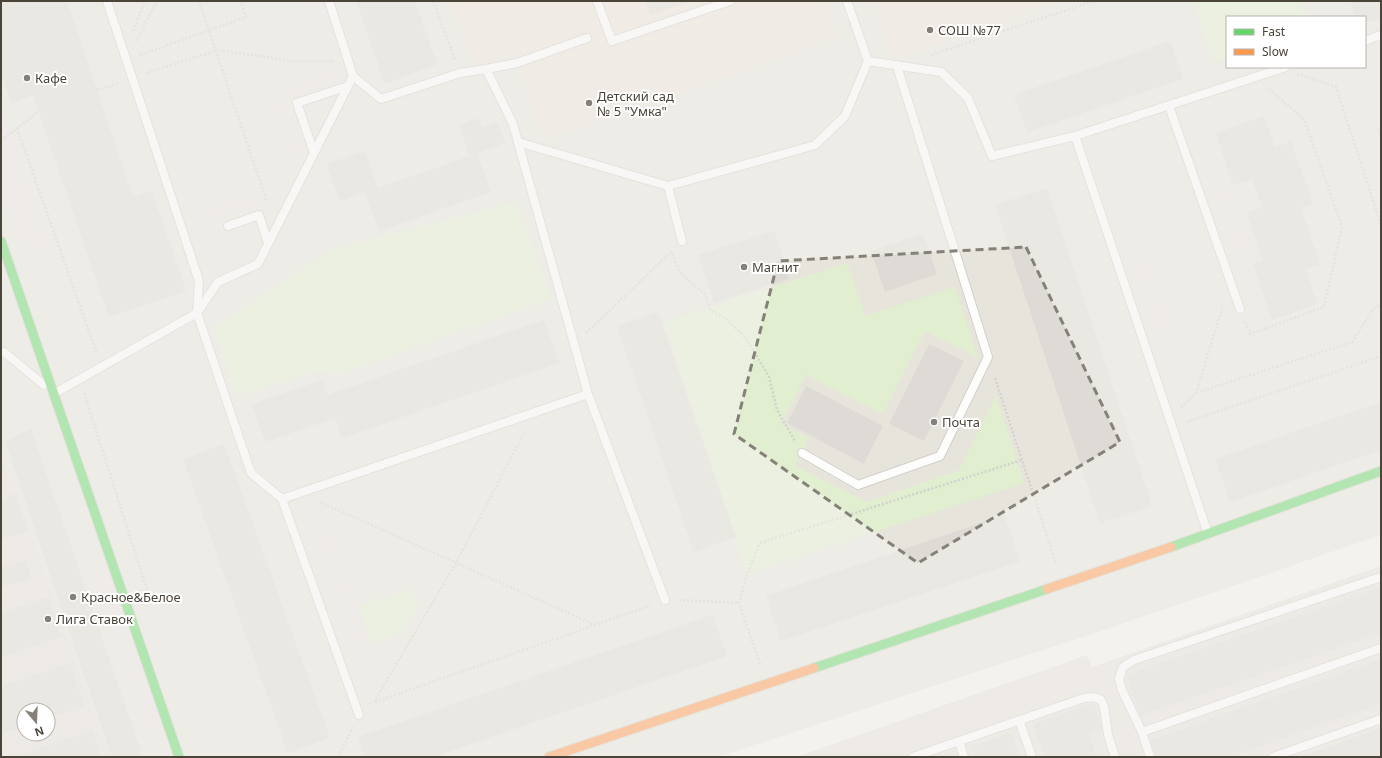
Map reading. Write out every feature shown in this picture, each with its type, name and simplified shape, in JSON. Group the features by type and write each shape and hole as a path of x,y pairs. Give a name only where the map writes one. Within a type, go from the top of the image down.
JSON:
{"street":[{"path":"1,241 179,757"},
{"path":"549,757 1209,534 1381,471"}],"lane":[{"path":"106,1 199,281 197,313 251,473 282,499 358,712"},
{"path":"329,1 353,76 381,99 460,73 517,63 587,38"},
{"path":"597,1 612,41 730,1"},
{"path":"518,142 668,186 815,145 845,116 868,61 847,1"},
{"path":"1366,41 1381,35"},
{"path":"868,61 941,72 968,98 992,156 1075,136 1284,68"},
{"path":"802,453 858,485 940,456 988,357 897,66"},
{"path":"486,69 513,124 588,394 665,600"},
{"path":"1,353 4,352 54,393 197,313 218,282 258,264 353,76"},
{"path":"314,153 296,103 348,86"},
{"path":"1170,106 1240,309"},
{"path":"1075,136 1209,534"},
{"path":"668,186 682,241"},
{"path":"228,226 259,215 268,243"},
{"path":"282,499 588,394"},
{"path":"1150,757 1142,732 1122,690 1119,679 1123,667 1134,660 1381,576"},
{"path":"1142,732 1381,648"},
{"path":"913,757 1084,698 1094,697 1101,700 1104,707 1108,735 1115,757"},
{"path":"1273,757 1381,719"},
{"path":"1019,720 1032,757"},
{"path":"959,741 964,757"}],"path":[{"path":"125,57 145,1"},
{"path":"125,57 157,1"},
{"path":"200,1 276,229"},
{"path":"125,57 246,17 241,1"},
{"path":"434,1 460,73"},
{"path":"927,56 1094,1"},
{"path":"97,90 218,50 294,61 348,60"},
{"path":"1284,68 1336,87 1381,225"},
{"path":"1240,309 1250,334 1324,307 1342,227 1304,119 1254,78"},
{"path":"1,141 39,111"},
{"path":"18,128 101,367 84,394 149,598"},
{"path":"574,344 682,241"},
{"path":"671,251 681,274 705,294 710,311 726,319 746,338 769,377 777,410 802,453"},
{"path":"1196,392 1230,282"},
{"path":"1170,418 1196,392 1352,342 1374,308 1381,305"},
{"path":"1172,427 1381,356"},
{"path":"988,357 1063,584"},
{"path":"374,702 456,563 534,413"},
{"path":"767,684 739,603 747,574 760,543 1022,460"},
{"path":"299,493 595,625"},
{"path":"338,757 358,712 374,702 665,600 739,603"}],"highlighted area":[{"path":"1026,247 1120,442 918,563 734,434 778,261"}],"shaded area":[{"path":"1,1 1381,1 1381,535 1104,630 718,757 1,757"},
{"path":"114,1 129,1 132,7 117,12"},
{"path":"307,1 324,1 330,18 314,23"},
{"name":"Детский сад № 5 \"Умка\"","path":"449,1 825,1 837,38 544,139 514,55 476,67"},
{"name":"СОШ №77","path":"873,1 1058,1 894,60"},
{"path":"337,65 342,79 291,98 286,85"},
{"path":"286,101 305,152 292,157 272,106"},
{"path":"1,103 52,249 25,258 1,190"},
{"path":"1215,152 1250,249 1237,254 1202,157"},
{"path":"193,165 205,201 191,206 179,169"},
{"path":"257,193 260,204 206,219 202,208"},
{"path":"1141,239 1177,340 1161,345 1126,244"},
{"path":"1,448 108,757 1,757"},
{"path":"323,508 382,683 369,688 309,512"},
{"path":"1381,566 1381,757 796,757 1087,655 1092,667"},
{"path":"107,568 165,734 150,740 92,573"}],"green space":[{"path":"1193,1 1300,1 1306,16 1226,16 1226,58 1214,62"},
{"path":"516,202 551,299 342,373 314,372 236,396 214,327 332,249"},
{"path":"847,263 865,316 955,287 978,357 925,331 883,414 806,375 781,424 809,438 795,466 867,502 959,470 996,395 1024,483 747,574 665,322"},
{"path":"411,589 417,606 402,633 371,643 359,606"}],"building":[{"path":"1,1 67,1 133,197 152,191 186,291 109,317 33,95 11,103 1,73"},
{"path":"356,1 415,1 437,64 385,84"},
{"path":"646,1 690,1 650,15"},
{"path":"1350,1 1381,1 1381,18 1366,23 1366,16 1356,16"},
{"path":"1170,41 1183,79 1027,132 1014,95"},
{"path":"1264,116 1275,147 1291,141 1313,204 1301,208 1320,265 1305,269 1317,304 1272,320 1253,263 1263,260 1247,213 1262,207 1252,179 1233,185 1216,133"},
{"path":"479,118 482,127 497,122 505,143 477,153 491,192 379,231 365,192 340,201 327,164 365,151 378,188 470,156 459,125"},
{"path":"1381,127 1381,140 1376,129"},
{"path":"1047,188 1152,506 1100,523 995,205"},
{"name":"Магнит","path":"774,231 789,279 714,303 698,255"},
{"path":"923,234 937,274 885,292 871,251"},
{"path":"658,312 736,537 694,552 617,326"},
{"path":"544,320 559,363 342,438 335,418 265,442 252,404 322,380 327,395"},
{"path":"929,344 964,361 924,441 889,424"},
{"path":"806,386 883,426 864,464 787,423"},
{"path":"1381,402 1381,450 1230,502 1215,459"},
{"path":"31,429 142,755 135,757 112,757 5,441"},
{"path":"224,444 330,738 288,753 183,459"},
{"path":"1,460 5,473 1,474"},
{"path":"15,494 28,531 1,540 1,499"},
{"path":"1004,515 1020,561 781,641 766,596"},
{"path":"25,560 31,578 1,588 1,567"},
{"path":"1381,587 1381,633 1140,716 1126,675"},
{"path":"48,597 62,637 1,657 1,613"},
{"path":"712,615 727,656 433,757 365,757 358,737"},
{"path":"1381,659 1381,704 1229,757 1156,757 1150,740"},
{"path":"70,663 84,706 56,715 56,702 16,702 16,729 1,734 1,686"},
{"path":"1094,703 1103,728 1088,733 1096,757 1044,757 1033,724"},
{"path":"1381,728 1381,757 1300,757"},
{"path":"93,730 101,757 13,757"},
{"path":"1011,732 1019,757 975,757 972,747"}],"traffic: fast":[{"path":"1,241 179,757"},
{"path":"1171,547 1381,471"},
{"path":"814,668 1047,589"}],"traffic: slow":[{"path":"1047,589 1171,547"},
{"path":"549,757 814,668"}],"place":[{"name":"СОШ №77","path":"930,30"},
{"name":"Кафе","path":"27,78"},
{"name":"Детский сад № 5 \"Умка\"","path":"589,103"},
{"name":"Магнит","path":"744,267"},
{"name":"Почта","path":"934,422"},
{"name":"Красное&Белое","path":"73,597"},
{"name":"Лига Ставок","path":"48,619"}]}
